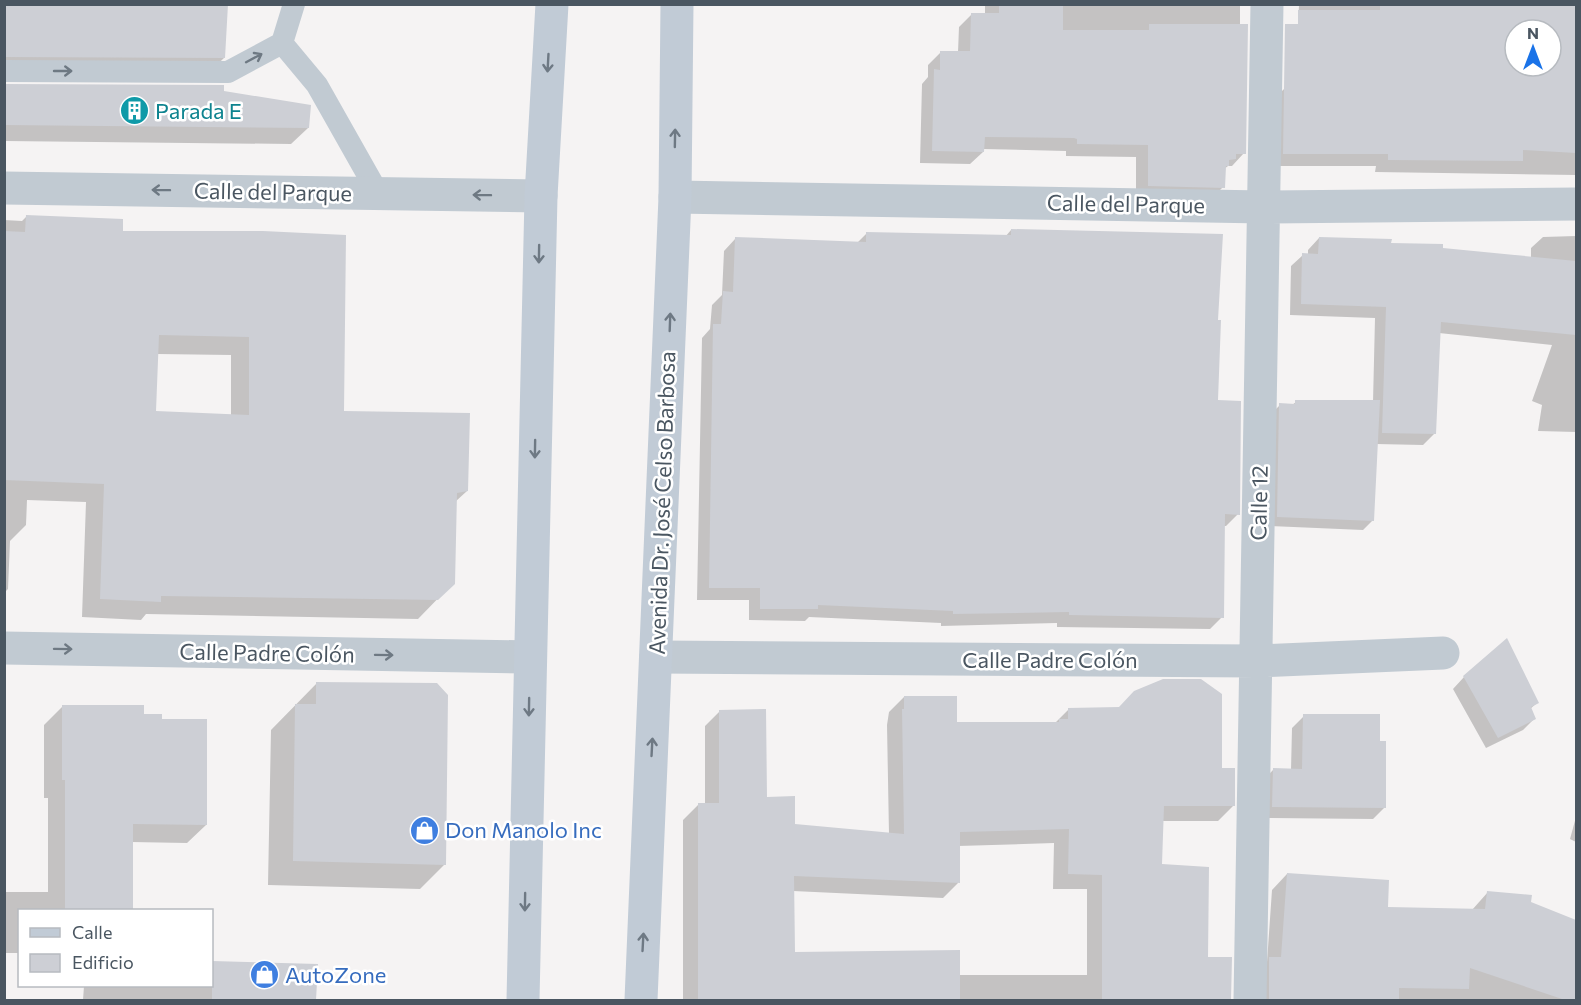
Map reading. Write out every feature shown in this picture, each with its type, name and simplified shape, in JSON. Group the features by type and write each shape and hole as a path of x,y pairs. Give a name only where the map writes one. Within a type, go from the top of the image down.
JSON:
{"main road":[{"path":"522,1000 541,196 552,4"},
{"name":"Avenida Dr. José Celso Barbosa","path":"641,1000 675,197 677,4"}],"street":[{"name":"Calle 12","path":"1250,1000 1267,4"},
{"name":"Calle del Parque","path":"4,188 541,196"},
{"name":"Calle del Parque","path":"675,197 1264,207 1576,204"},
{"name":"Calle Padre Colón","path":"4,648 530,657"},
{"name":"Calle Padre Colón","path":"656,657 1257,661 1443,653"}],"lane":[{"path":"4,71 228,72 282,43 294,4"},
{"path":"282,43 317,85 378,193"}],"building":[{"path":"4,4 228,4 225,58 4,57"},
{"path":"999,4 1063,4 1063,30 1149,30 1149,24 1248,24 1246,154 1236,154 1236,159 1229,160 1229,166 1226,166 1225,188 1148,186 1148,145 1077,144 1077,139 1074,138 985,137 984,152 932,151 934,69 940,70 940,51 970,51 971,13 999,13"},
{"path":"1380,4 1576,4 1576,153 1523,150 1523,161 1388,160 1388,154 1283,154 1285,24 1298,24 1298,10 1380,10"},
{"name":"Parada E","path":"4,84 224,85 224,91 311,105 309,128 4,125"},
{"path":"26,215 123,219 123,231 263,231 346,235 344,411 470,413 468,491 457,493 455,584 438,600 161,596 161,602 100,599 104,484 4,480 4,231 25,232","holes":["159,335 249,337 249,415 156,411"]},
{"path":"1011,229 1223,234 1218,320 1221,320 1218,400 1241,401 1240,515 1225,514 1224,618 1069,615 1069,612 953,614 953,611 818,605 818,609 760,609 760,588 709,588 713,324 721,324 723,291 733,292 735,237 866,242 866,232 1011,235"},
{"path":"1319,237 1392,239 1391,243 1443,244 1443,248 1576,261 1576,335 1441,322 1436,434 1382,433 1386,307 1301,304 1302,253 1318,254"},
{"path":"1295,400 1380,400 1374,521 1277,517 1279,403 1295,404"},
{"path":"1507,638 1539,703 1531,707 1536,719 1498,738 1463,676"},
{"path":"1163,679 1201,679 1222,694 1222,768 1235,768 1235,806 1164,806 1162,864 1209,867 1208,957 1232,957 1231,1000 1102,1000 1102,875 1068,874 1069,829 960,832 960,883 794,876 795,952 960,950 960,1000 698,1000 698,803 719,803 719,710 766,709 767,797 795,796 795,824 904,834 902,709 904,709 904,696 957,696 957,722 1059,722 1059,719 1068,719 1068,708 1119,707 1134,691"},
{"path":"316,682 437,683 448,695 446,865 293,861 295,704 316,704"},
{"path":"62,705 144,705 144,714 162,714 162,719 207,719 207,825 133,824 133,909 65,909 65,780 62,780"},
{"path":"1303,714 1380,714 1380,741 1386,741 1386,808 1272,807 1273,768 1302,769"},
{"path":"1287,873 1389,880 1388,907 1485,909 1487,891 1532,895 1531,902 1576,920 1576,1000 1565,1000 1470,968 1469,989 1399,988 1399,1000 1269,1000 1269,957 1281,957"},
{"name":"AutoZone","path":"213,961 318,964 316,1000 212,1000"}],"place":[{"name":"Parada E","path":"134,111"},
{"name":"Don Manolo Inc","path":"424,830"},
{"name":"AutoZone","path":"264,975"}]}
